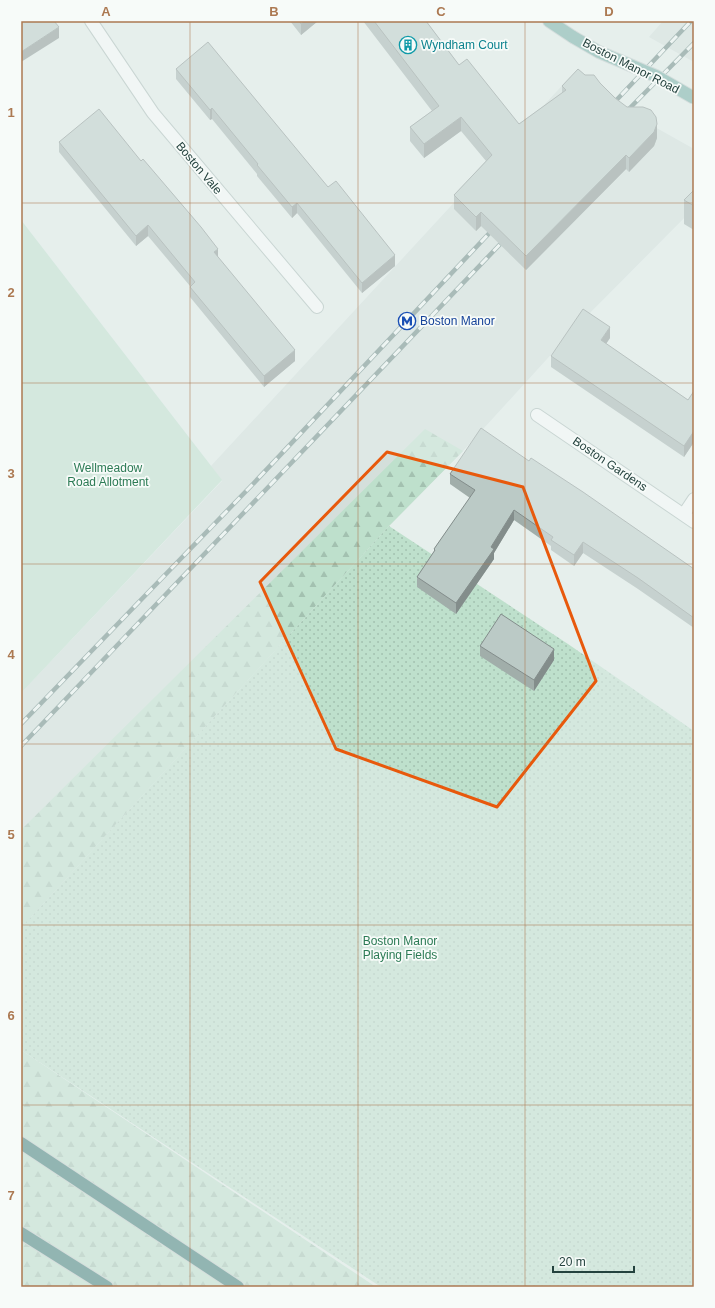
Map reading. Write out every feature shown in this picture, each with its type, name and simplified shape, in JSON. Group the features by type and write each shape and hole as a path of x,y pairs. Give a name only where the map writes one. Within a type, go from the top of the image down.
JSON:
{"highway":[{"path":"21,1143 238,1287"},
{"path":"21,1233 107,1287"}],"main road":[{"name":"Boston Manor Road","path":"549,21 599,52 656,76 694,98"}],"street":[{"name":"Boston Vale","path":"91,21 153,113 317,307"},
{"name":"Boston Gardens","path":"537,414 694,522"},
{"path":"684,514 694,499"}],"highlighted area":[{"path":"387,452 523,487 596,681 497,807 336,749 260,582"}],"shaded area":[{"path":"663,21 694,21 694,62 649,37"},
{"path":"570,77 578,84 694,149 694,208 577,326 463,451 389,526 21,928 21,693 222,481 211,466"}],"green space":[{"name":"Wellmeadow Road Allotment","path":"21,220 222,480 21,693"},
{"path":"425,429 463,451 389,526 21,928 21,830"},
{"name":"Boston Manor Playing Fields","path":"389,526 568,644 694,731 694,1287 381,1287 21,1050 21,928"},
{"path":"21,1050 376,1287 21,1287"}],"building":[{"path":"21,21 54,21 59,27 21,52"},
{"path":"374,21 426,21 459,65 467,59 519,124 566,90 562,86 578,69 585,75 594,75 615,98 627,107 643,107 651,110 656,117 657,124 654,132 629,158 626,155 526,256 481,212 476,217 454,195 492,155 461,117 424,144 410,127 439,106"},
{"path":"208,42 328,187 336,181 395,255 362,283 297,203 292,207 212,108 210,110 176,69"},
{"path":"99,109 141,161 143,159 201,227 218,249 214,252 295,350 264,376 190,287 195,282 148,225 136,236 59,142"},
{"path":"694,190 694,206 684,200"},
{"path":"583,309 610,327 601,340 688,400 694,391 694,431 684,446 551,356"},
{"path":"481,428 529,461 531,458 583,492 694,569 694,618 638,578 583,542 574,555 551,540 553,537 514,510 491,547 494,549 456,603 417,577 435,550 434,549 475,490 450,474"},
{"path":"501,614 554,649 534,680 480,646"}],"railway":[{"path":"609,108 691,21"},
{"path":"624,114 694,43"},
{"path":"21,724 252,485 497,225"},
{"path":"21,746 507,237"}],"place":[{"name":"Wyndham Court","path":"408,45"},
{"name":"Boston Manor","path":"407,321"}]}
